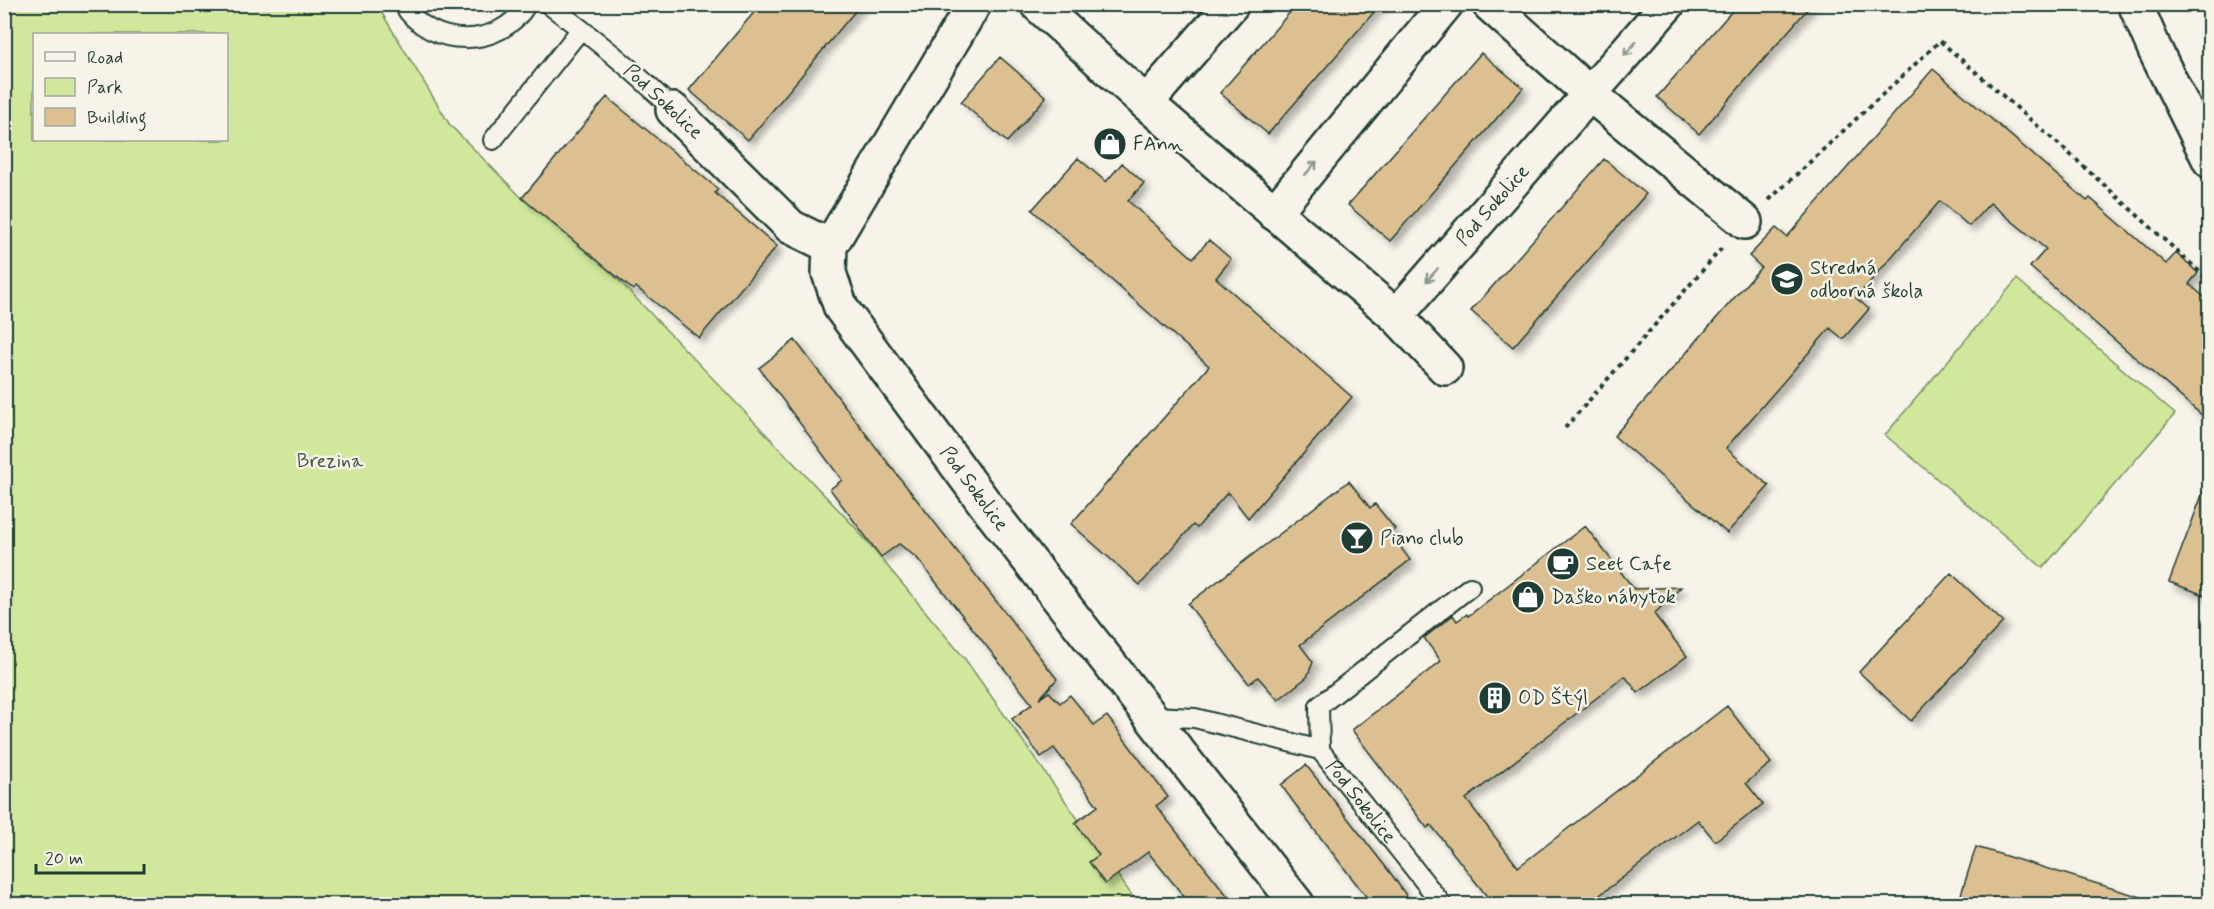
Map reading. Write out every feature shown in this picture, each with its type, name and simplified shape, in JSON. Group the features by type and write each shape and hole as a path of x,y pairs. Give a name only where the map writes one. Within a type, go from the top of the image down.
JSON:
{"street":[{"path":"830,246 974,4"},
{"path":"1037,4 1146,103 1396,316 1445,368"},
{"path":"1146,103 1232,4"},
{"path":"1274,213 1446,4"},
{"path":"1489,4 1591,95 1745,222"},
{"name":"Pod Sokolice","path":"1396,316 1668,4"},
{"path":"2135,4 2210,162"},
{"name":"Pod Sokolice","path":"673,110 791,227 830,246 829,273 842,308 989,508 1297,904"}],"lane":[{"path":"403,4 420,25 437,34 475,39 494,33 510,24 527,4"},
{"name":"Pod Sokolice","path":"548,4 581,28 656,92 673,110"},
{"path":"493,140 581,28"},
{"path":"1320,750 1319,706 1470,587"},
{"name":"Pod Sokolice","path":"1152,716 1195,718 1320,750 1442,904"}],"path":[{"path":"1565,428 1745,222 1940,41 2071,155 2210,281"}],"green space":[{"name":"Brezina","path":"5,4 377,5 450,125 522,198 608,269 854,526 965,659 1138,904 5,904"},
{"path":"2017,279 2175,414 2043,568 1885,435"}],"building":[{"path":"761,4 861,4 748,140 689,90"},
{"path":"1297,4 1381,4 1268,134 1220,93"},
{"path":"1738,4 1812,4 1699,134 1657,97"},
{"path":"1481,53 1523,88 1390,241 1348,205"},
{"path":"1000,57 1046,97 1007,142 961,102"},
{"path":"1933,69 2087,201 2090,198 2166,264 2176,253 2198,273 2189,284 2210,302 2210,422 2030,267 2046,249 1990,203 1969,226 1940,201 1856,298 1869,309 1843,339 1830,328 1726,448 1769,486 1727,533 1614,436 1761,267 1749,256 1776,228 1787,237"},
{"path":"607,97 718,189 715,193 777,246 699,338 636,287 633,290 522,198"},
{"path":"1078,158 1106,182 1122,163 1144,183 1128,201 1193,258 1209,240 1231,259 1216,278 1352,397 1248,518 1228,492 1197,528 1193,525 1140,585 1071,524 1209,366 1032,210"},
{"path":"1604,159 1646,194 1513,347 1471,311"},
{"path":"795,340 1057,679 1039,699 1049,692 1060,703 1070,695 1094,725 1107,716 1168,797 1156,806 1234,904 1190,904 1148,852 1105,884 1089,862 1099,855 1075,823 1098,806 1054,748 1041,757 1012,719 1032,704 917,558 899,544 881,557 830,489 842,480 759,368"},
{"path":"1349,481 1370,508 1375,504 1395,529 1390,533 1410,560 1300,645 1313,662 1307,677 1278,700 1258,677 1249,684 1188,604"},
{"path":"2207,482 2210,483 2210,597 2169,582"},
{"name":"OD Štýl","path":"1585,526 1634,589 1681,587 1654,614 1687,656 1638,693 1625,676 1466,799 1518,867 1727,706 1771,763 1746,783 1763,804 1715,841 1698,820 1588,904 1493,904 1431,825 1427,828 1352,730 1441,661 1424,638 1453,615 1457,621 1467,614 1468,616"},
{"path":"1951,573 2003,622 1911,721 1859,672"},
{"path":"1306,765 1412,904 1372,904 1303,815 1281,785"},
{"path":"1976,847 2141,897 2140,904 1958,904"}],"place":[{"name":"FAnn","path":"1110,144"},
{"name":"Stredná odborná škola","path":"1787,279"},
{"name":"Piano club","path":"1357,538"},
{"name":"Seet Cafe","path":"1563,564"},
{"name":"Daško nábytok","path":"1528,597"},
{"name":"OD Štýl","path":"1495,698"}]}
